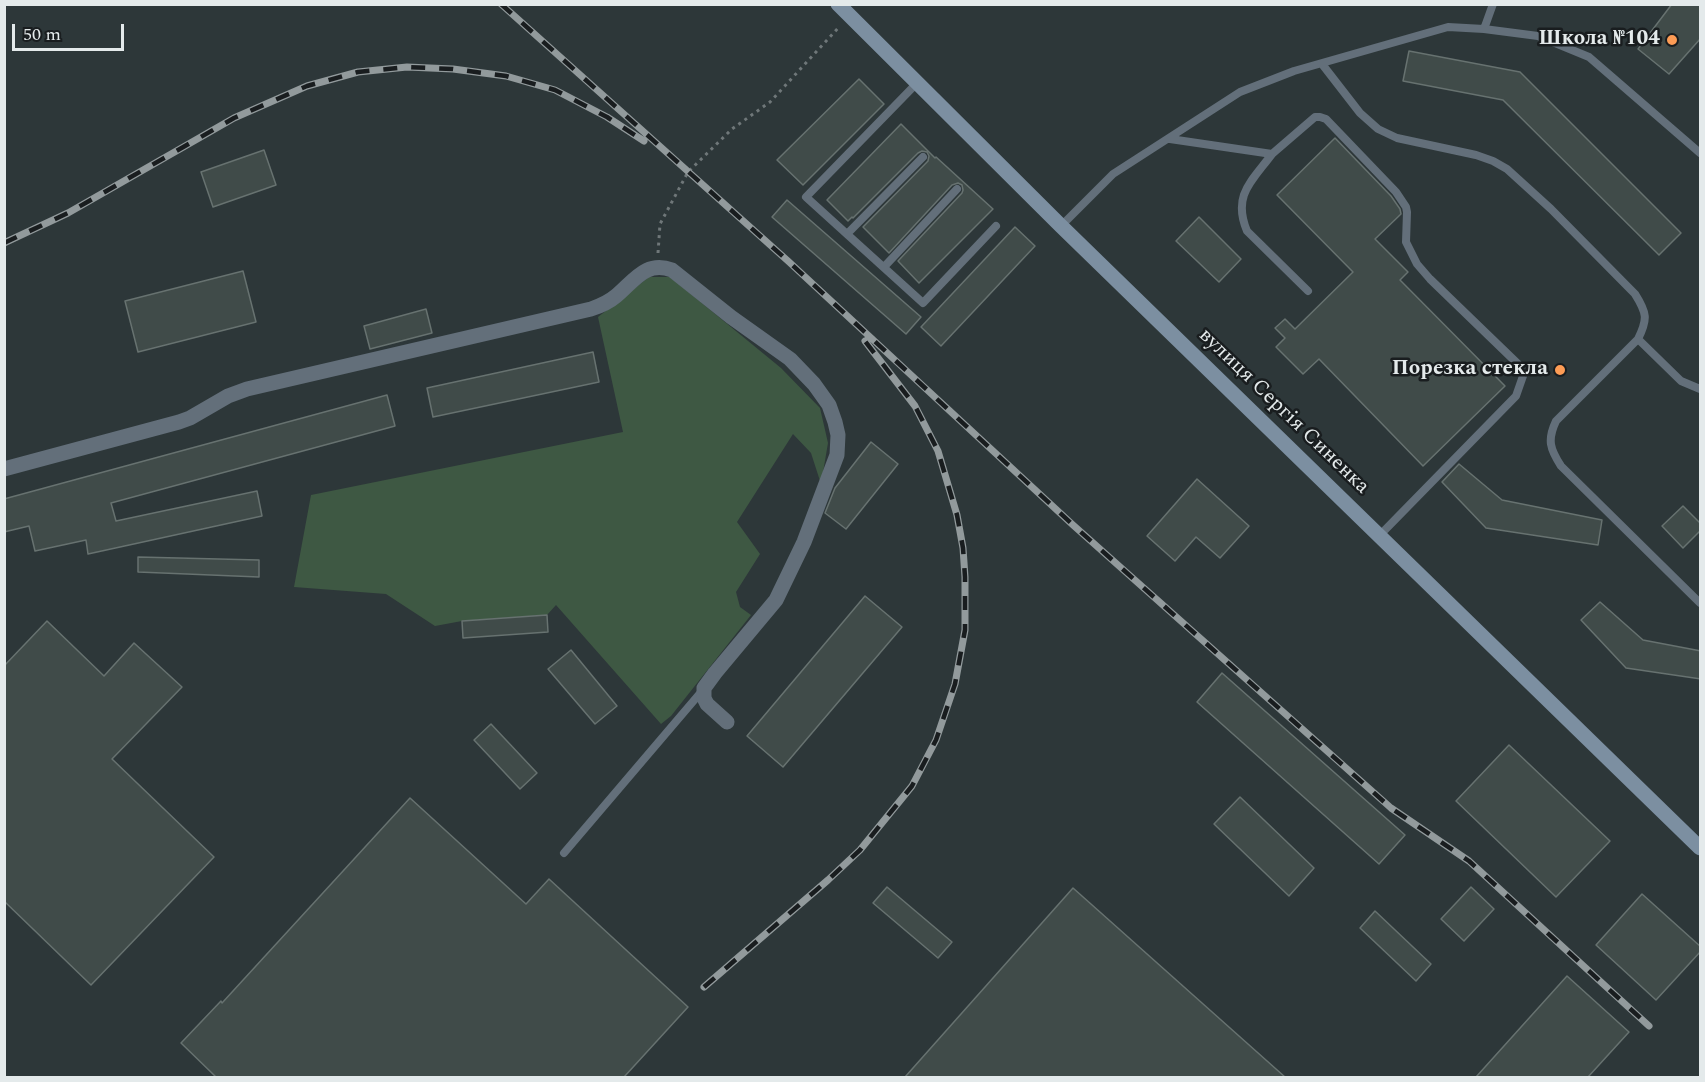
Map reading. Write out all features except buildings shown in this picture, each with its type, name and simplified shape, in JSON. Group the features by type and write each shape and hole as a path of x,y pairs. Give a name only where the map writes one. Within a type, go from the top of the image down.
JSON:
{"street":[{"name":"вулиця Сергія Синенка","path":"838,4 1061,226 1701,848"},
{"path":"4,469 179,422 228,396 247,389 591,309 615,297 648,269 658,267 672,270 731,317 790,359 814,384 829,405 836,422 838,435 837,455 804,542 776,600 704,688 704,699 707,704 727,722"}],"lane":[{"path":"1484,29 1493,4"},
{"path":"1061,226 1113,174 1240,92 1294,71 1449,27 1538,36 1589,57 1701,153"},
{"path":"1322,63 1360,113 1378,129 1397,138 1476,155 1508,169 1635,294 1646,316 1644,328 1638,339 1556,422 1551,433 1550,444 1561,466 1701,603"},
{"path":"917,83 806,197 923,303 996,226"},
{"path":"1308,291 1247,231 1242,219 1241,205 1244,193 1272,154 1315,117 1320,117 1332,124 1396,192 1406,207 1406,242 1417,264 1518,364 1523,376 1516,396 1380,535"},
{"path":"1170,138 1272,154"},
{"path":"847,234 923,157"},
{"path":"884,267 957,189"},
{"path":"1638,339 1681,381 1701,389"},
{"path":"564,853 704,688"}],"path":[{"path":"658,267 660,224 688,172 732,129 770,102 850,16"}],"green space":[{"path":"649,277 670,277 781,368 820,408 828,443 821,484 811,453 793,434 737,522 760,554 736,592 740,607 751,615 671,716 661,724 556,605 547,615 462,621 435,626 386,594 294,587 311,495 623,432 598,317"}],"railway":[{"path":"501,4 788,261 1073,525 1391,808 1469,861 1649,1026"},
{"path":"4,243 68,213 234,118 307,86 358,72 407,67 453,69 506,76 555,90 607,117 644,141"},
{"path":"704,987 860,850 912,786 936,740 955,684 965,630 963,548 957,515 938,451 915,406 865,341"}],"place":[{"name":"Школа №104","path":"1672,40"},
{"name":"Порезка стекла","path":"1560,370"}]}
